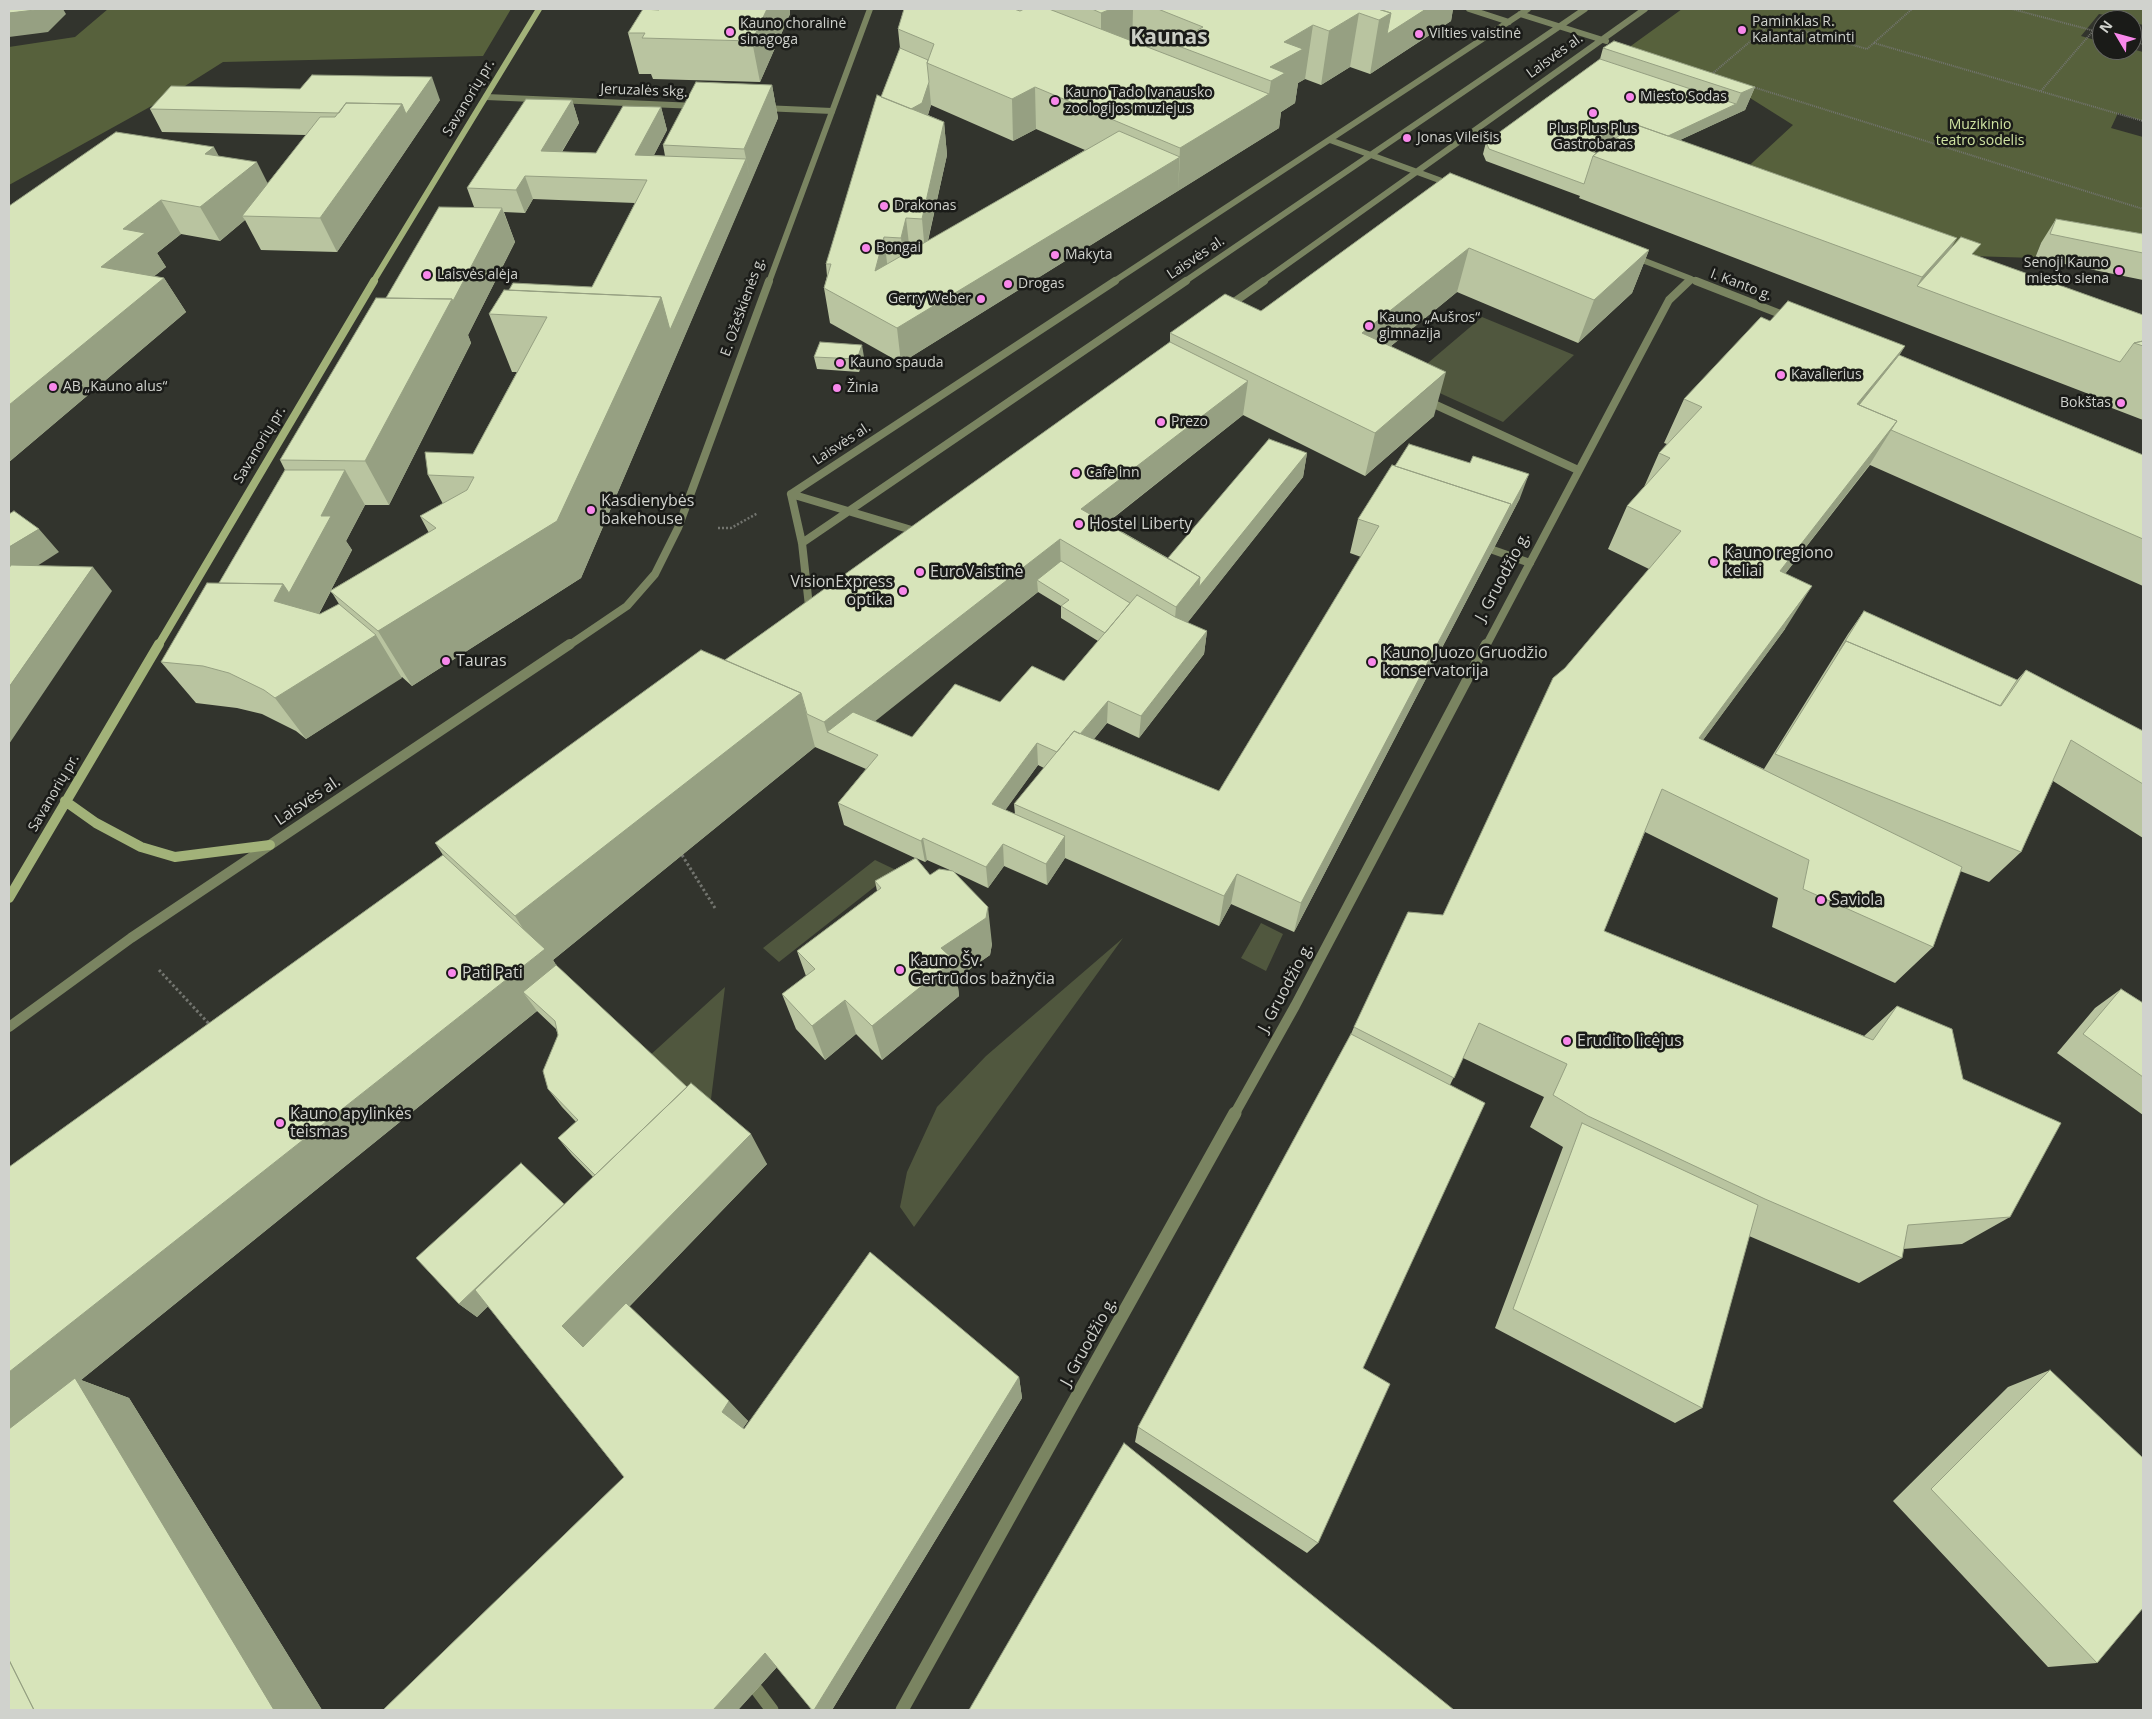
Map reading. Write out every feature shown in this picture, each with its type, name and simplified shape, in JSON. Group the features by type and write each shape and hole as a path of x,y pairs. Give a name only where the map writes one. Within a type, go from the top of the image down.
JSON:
{"main road":[{"name":"Savanorių pr.","path":"9,898 360,304 539,9"},
{"path":"65,801 96,823 142,848 175,857 270,845"}],"street":[{"name":"E. Ožeškienės g.","path":"627,606 655,574 678,528 870,9"},
{"path":"1469,9 1509,22"},
{"name":"Laisvės al.","path":"791,494 1528,9"},
{"name":"Laisvės al.","path":"802,543 1585,9"},
{"name":"Laisvės al.","path":"1219,313 1645,9"},
{"name":"Laisvės al.","path":"1520,14 1611,42"},
{"name":"Jeruzalės skg.","path":"486,97 699,106"},
{"path":"757,108 832,111"},
{"path":"1330,140 1454,186"},
{"name":"I. Kanto g.","path":"1620,251 1792,319"},
{"name":"J. Gruodžio g.","path":"902,1710 1295,1006 1669,300 1691,279"},
{"path":"1421,398 1578,470"},
{"path":"791,494 915,530"},
{"path":"791,494 802,543 809,605"},
{"path":"906,536 922,525"},
{"path":"1492,550 1530,562"},
{"name":"Laisvės al.","path":"9,1027 130,938 627,606"},
{"path":"757,1690 772,1710"}],"path":[{"path":"1712,74 1773,22 1867,49 1912,9"},
{"path":"2012,9 2092,30"},
{"path":"2040,91 2092,33"},
{"path":"1874,43 2143,121"},
{"path":"1750,86 2143,209"},
{"path":"682,855 715,908"},
{"path":"159,970 211,1027"}],"green space":[{"path":"108,9 511,9 483,56 223,62 166,98 9,185 9,47 75,37"},
{"name":"Muzikinio teatro sodelis","path":"1682,9 2143,9 2143,25 2142,10 2092,10 2092,23 2081,36 2092,39 2092,60 2142,60 2143,52 2143,121 2118,113 2111,128 2143,137 2143,261 2041,243 2035,258 1907,254 1726,187 1793,125 1712,74 1628,48"},
{"path":"1482,317 1574,355 1503,422 1409,379"},
{"path":"875,860 896,870 779,962 763,948"},
{"path":"1261,923 1283,934 1266,971 1241,958"},
{"path":"1123,938 914,1227 900,1207 907,1172 937,1107 986,1056"},
{"path":"725,987 709,1115 647,1058"}],"building":[{"path":"9,9 36,9 9,13"},
{"path":"643,9 767,9 752,41 642,38 645,33 628,33"},
{"path":"904,9 1014,9 1020,11 1024,9 1049,9 1269,94 1180,148 1035,87 1012,99 927,63 934,44 898,29"},
{"path":"1092,9 1111,9 1101,13"},
{"path":"1158,9 1378,9 1391,13 1379,20 1359,13 1329,31 1313,25 1284,42 1303,49 1270,67 1285,73 1271,81 1173,44 1203,27"},
{"path":"1378,9 1426,9 1387,34 1391,13"},
{"path":"1614,41 1755,87 1741,93 1603,48"},
{"path":"900,48 928,60 929,82 922,103 911,109 881,97"},
{"path":"1600,59 1736,104 1668,136 1634,124 1628,129 1617,125 1586,149 1596,153 1593,156 1584,184 1489,149 1486,142"},
{"path":"312,75 432,77 406,114 402,104 346,103 339,113 150,109 171,86 300,89"},
{"path":"696,82 772,85 744,149 663,145"},
{"path":"877,95 944,122 922,219 906,218 901,238 884,237 875,271 1119,131 1180,157 897,328 824,288 831,264 826,264"},
{"path":"526,99 572,100 541,151 596,153 623,106 661,107 635,155 746,159 670,330 661,297 509,290 513,283 592,287 647,180 525,176 516,190 467,188"},
{"path":"346,103 402,104 320,218 242,216 320,117 335,117"},
{"path":"1634,124 1957,238 1922,277 1593,156"},
{"path":"116,132 214,147 205,154 257,162 200,207 161,200 123,229 145,233 101,267 164,278 9,405 9,206"},
{"path":"1450,173 1649,250 1594,300 1469,248 1362,333 1446,372 1375,433 1170,333 1225,294 1261,311"},
{"path":"439,207 502,208 453,301 452,299 386,298"},
{"path":"2056,219 2143,234 2143,253 2050,234"},
{"path":"1961,237 1981,244 1972,254 2143,315 2143,341 2134,343 2120,362 1917,286"},
{"path":"504,290 661,297 557,521 378,631 330,591 436,528 420,516 467,490 474,477 428,475 425,452 473,454 547,317 489,314"},
{"path":"376,298 452,299 365,461 280,460"},
{"path":"1788,301 1905,346 1857,404 1897,421 1780,571 1812,586 1699,738 1962,867 1933,947 1803,889 1809,860 1662,789 1604,931 1873,1040 1897,1006 1952,1029 1963,1079 2061,1123 2010,1217 1908,1225 1902,1258 1765,1199 1588,1116 1553,1095 1567,1064 1479,1023 1454,1078 1354,1027 1408,912 1443,915 1553,678 1565,668 1681,531 1627,506 1670,458 1659,453 1702,407 1684,399 1761,317 1770,321"},
{"path":"2143,341 2143,346 2134,343"},
{"path":"820,342 862,345 857,359 814,357"},
{"path":"1170,342 1248,381 1081,509 1200,577 1176,607 1060,539 824,722 807,714 801,693 725,660"},
{"path":"1899,355 2143,455 2143,539 1891,430 1897,421 1859,405"},
{"path":"1269,439 1307,453 1199,587 1200,577 1168,558"},
{"path":"1409,444 1470,463 1473,456 1529,474 1507,514 1511,504 1395,466"},
{"name":"Kauno Juozo Gruodžio konservatorija","path":"1392,465 1511,504 1301,903 1237,874 1224,896 1014,804 1074,731 1219,791 1379,526 1358,519"},
{"path":"285,470 345,470 321,516 331,516 289,593 283,584 219,583"},
{"path":"14,511 39,529 9,547 9,514"},
{"path":"1061,561 1130,603 1105,633 1061,606 1069,600 1037,580"},
{"path":"11,565 93,567 9,687 9,568"},
{"path":"207,583 283,584 274,601 320,614 339,604 376,635 275,698 264,690 229,673 203,666 161,662"},
{"path":"1137,595 1175,617 1207,631 1141,716 1108,701 1080,734 1074,731 1057,752 1037,743 992,804 1065,836 1046,864 1003,844 986,867 923,838 921,841 838,803 878,755 827,732 853,712 912,737 955,684 1000,702 1032,666 1064,681"},
{"path":"1864,611 2017,680 2000,706 1846,641 1839,651"},
{"path":"1846,641 2001,706 2026,670 2143,731 2143,784 2071,740 2021,852 1775,754"},
{"path":"701,650 801,693 515,916 435,843"},
{"name":"Kauno apylinkės teismas","path":"443,855 545,949 9,1372 9,1167"},
{"path":"916,858 930,875 939,869 953,871 988,907 986,918 941,948 954,960 872,1026 845,1000 812,1026 782,994 815,969 797,951 881,888 875,881"},
{"path":"556,965 687,1087 595,1175 558,1138 578,1120 548,1089 543,1071 558,1035 555,1021 523,992"},
{"path":"2121,989 2143,1003 2143,1077 2083,1034"},
{"path":"1351,1034 1485,1103 1363,1368 1390,1384 1318,1543 1138,1427"},
{"path":"691,1083 751,1134 562,1326 583,1347 626,1303 729,1401 722,1412 744,1429 870,1252 1019,1377 814,1710 812,1710 765,1653 713,1710 383,1710 624,1477 475,1290"},
{"path":"1582,1123 1758,1205 1702,1408 1513,1309"},
{"path":"521,1163 564,1204 459,1304 416,1258"},
{"path":"2050,1370 2143,1458 2143,1608 2097,1663 1931,1489"},
{"path":"75,1378 274,1710 34,1710 9,1660 9,1429"},
{"path":"1124,1443 1454,1710 969,1710"},
{"path":"9,1660 34,1710 9,1710"}],"place":[{"name":"Paminklas R. Kalantai atminti","path":"1742,30"},
{"name":"Kauno choralinė sinagoga","path":"730,32"},
{"name":"Vilties vaistinė","path":"1419,34"},
{"name":"Miesto Sodas","path":"1630,97"},
{"name":"Kauno Tado Ivanausko zoologijos muziejus","path":"1055,101"},
{"name":"Plus Plus Plus Gastrobaras","path":"1593,113"},
{"name":"Jonas Vileišis","path":"1407,138"},
{"name":"Drakonas","path":"884,206"},
{"name":"Bongai","path":"866,248"},
{"name":"Makyta","path":"1055,255"},
{"name":"Senoji Kauno miesto siena","path":"2119,271"},
{"name":"Laisvės alėja","path":"427,275"},
{"name":"Drogas","path":"1008,284"},
{"name":"Gerry Weber","path":"981,299"},
{"name":"Kauno „Aušros“ gimnazija","path":"1369,326"},
{"name":"Kauno spauda","path":"840,363"},
{"name":"Kavalierius","path":"1781,375"},
{"name":"AB „Kauno alus“","path":"53,387"},
{"name":"Žinia","path":"837,388"},
{"name":"Bokštas","path":"2121,403"},
{"name":"Prezo","path":"1161,422"},
{"name":"Cafe inn","path":"1076,473"},
{"name":"Kasdienybės bakehouse","path":"591,510"},
{"name":"Hostel Liberty","path":"1079,524"},
{"name":"Kauno regiono keliai","path":"1714,562"},
{"name":"EuroVaistinė","path":"920,572"},
{"name":"VisionExpress optika","path":"903,591"},
{"name":"Tauras","path":"446,661"},
{"name":"Kauno Juozo Gruodžio konservatorija","path":"1372,662"},
{"name":"Saviola","path":"1821,900"},
{"name":"Kauno Šv. Gertrūdos bažnyčia","path":"900,970"},
{"name":"Pati Pati","path":"452,973"},
{"name":"Erudito licėjus","path":"1567,1041"},
{"name":"Kauno apylinkės teismas","path":"280,1123"}],"district":[{"name":"Kaunas","path":"1169,38"}]}
